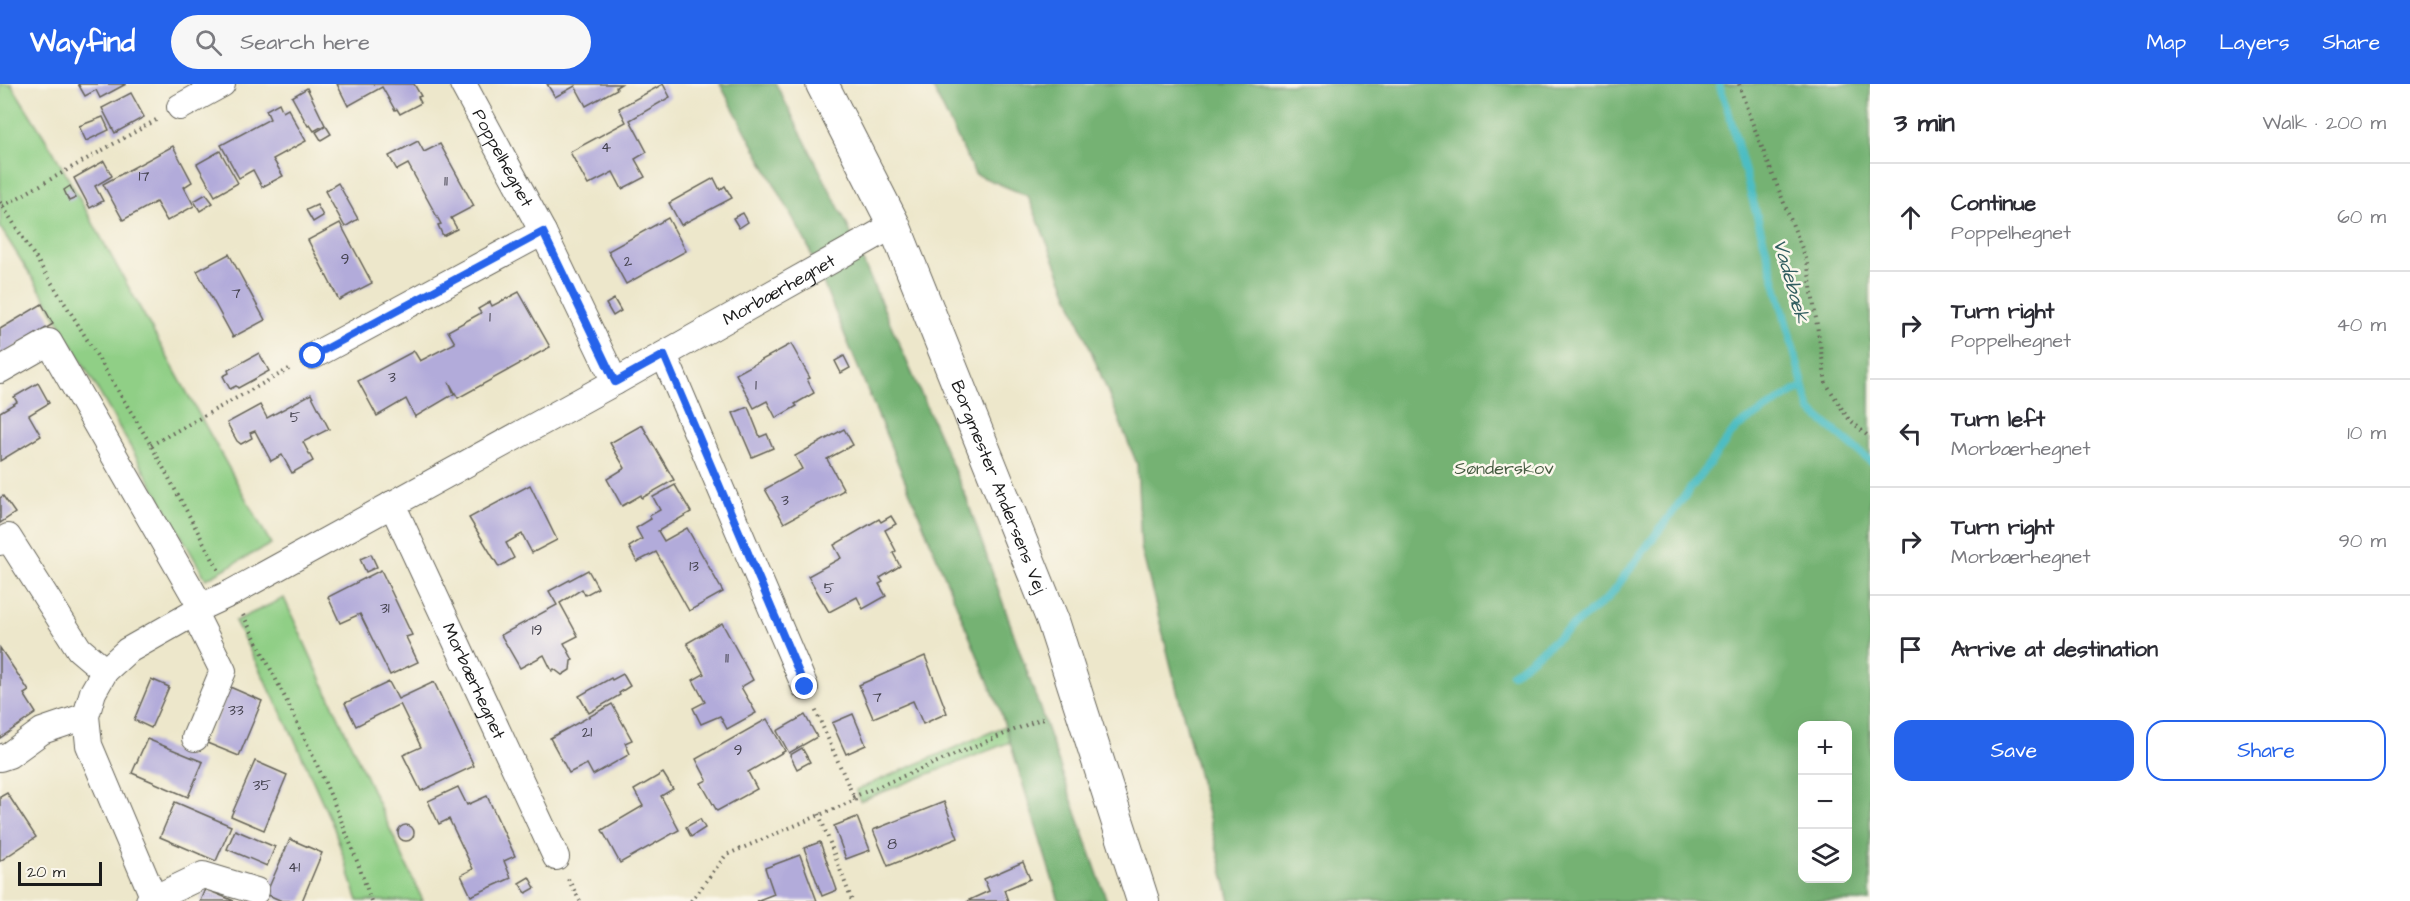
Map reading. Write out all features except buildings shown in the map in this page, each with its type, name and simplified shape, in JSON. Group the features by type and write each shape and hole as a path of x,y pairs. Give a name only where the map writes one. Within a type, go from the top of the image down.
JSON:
{"street":[{"path":"180,107 222,84"},
{"name":"Poppelhegnet","path":"463,84 543,232 615,382"},
{"name":"Borgmester Andersens Vej","path":"822,84 894,225 1053,621 1143,901"},
{"name":"Morbærhegnet","path":"256,891 203,874 152,900 89,745 86,716 93,692 105,671 127,651 198,610 664,355 894,225"},
{"path":"313,356 543,232"},
{"path":"0,370 49,342 198,610 223,671 195,738"},
{"path":"664,355 805,687"},
{"name":"Morbærhegnet","path":"392,504 556,857"},
{"path":"0,542 8,537 79,649 105,671"},
{"path":"0,758 9,755 42,730 86,716"}],"path":[{"path":"1739,84 1807,261 1826,383 1847,417 1870,438"},
{"path":"3,206 180,107"},
{"path":"151,445 313,356"},
{"path":"805,687 854,797"},
{"path":"691,901 726,855 855,800 854,797 1043,718"},
{"path":"819,814 852,901"}],"green space":[{"path":"0,84 11,84 53,151 271,544 206,579 47,301 0,227"},
{"path":"720,84 776,84 845,220 966,497 1107,901 1059,901 1000,710 807,244"},
{"name":"Sønderskov","path":"931,84 1870,84 1870,901 1230,901 1141,547 1137,464 1028,196 975,174"},
{"path":"284,598 423,901 358,901 334,828 293,736 235,621"},
{"path":"1005,726 1010,742 860,801 856,790"}],"waterway":[{"name":"Vadebæk","path":"1719,84 1810,410 1870,461"},
{"path":"1512,674 1608,598 1736,428 1803,386"}],"route":[{"path":"313,356 543,232 615,382 664,355 805,687"}]}
